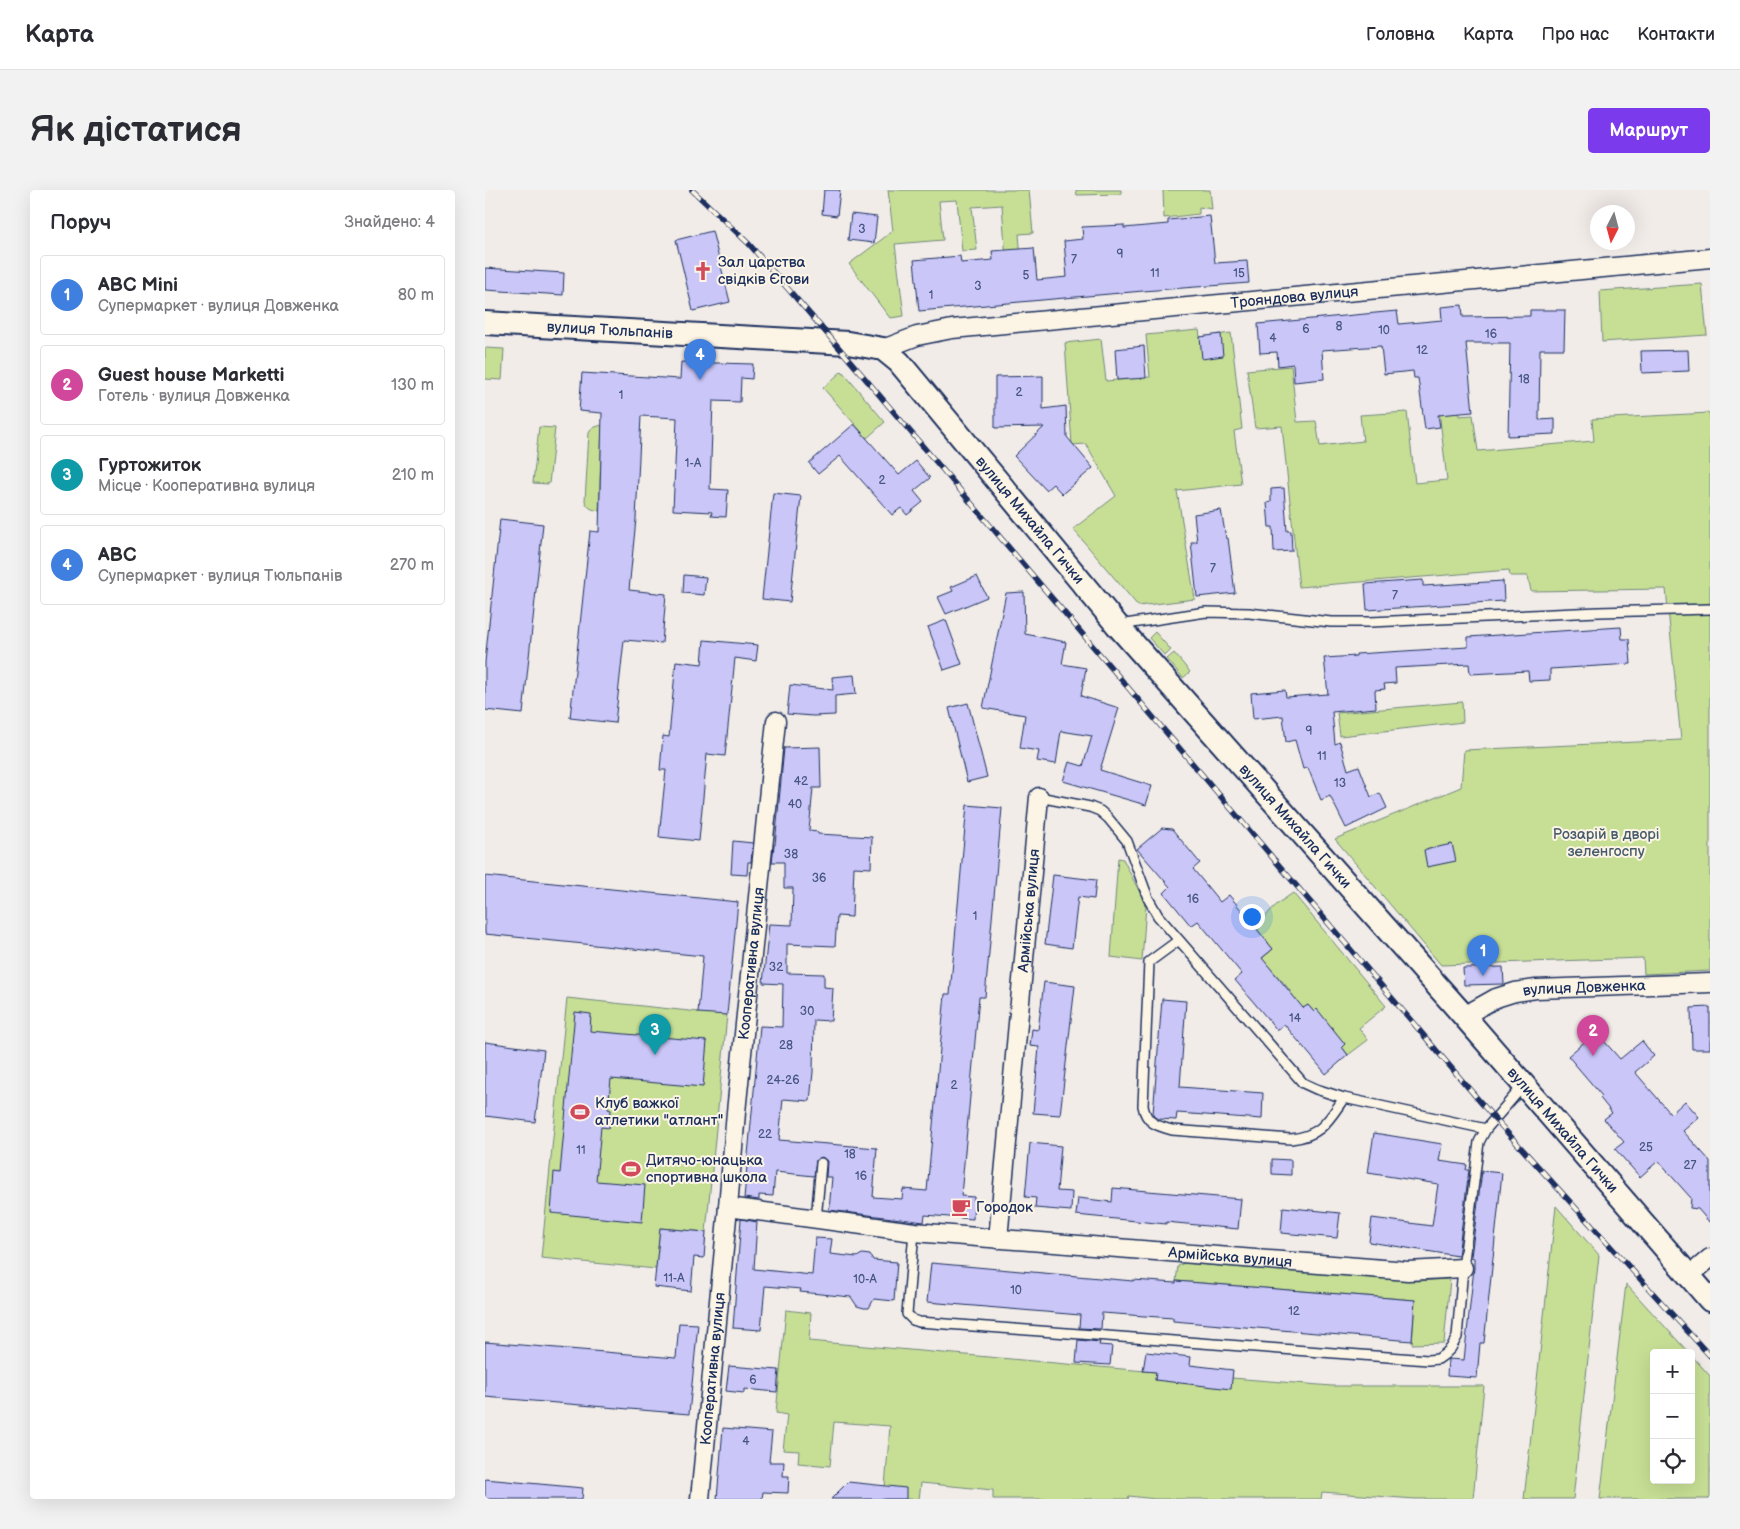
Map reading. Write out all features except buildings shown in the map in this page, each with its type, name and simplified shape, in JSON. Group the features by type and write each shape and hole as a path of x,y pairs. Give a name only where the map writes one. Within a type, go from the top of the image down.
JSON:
{"street":[{"name":"Трояндова вулиця","path":"883,349 917,336 952,329 1710,258"},
{"name":"вулиця Тюльпанів","path":"485,323 848,343 883,349"},
{"name":"вулиця Михайла Гички","path":"883,349 899,362 1117,625 1464,1016 1710,1300"},
{"name":"Кооперативна вулиця","path":"700,1499 736,1112 776,721"},
{"name":"Армійська вулиця","path":"998,1239 1039,797"},
{"name":"вулиця Довженка","path":"1464,1016 1496,998 1515,992 1535,989 1710,983"},
{"path":"728,1207 914,1232"},
{"name":"Армійська вулиця","path":"914,1232 1399,1270 1463,1268"},
{"path":"1689,1276 1710,1258"}],"lane":[{"path":"1117,625 1205,612 1249,613 1331,622 1370,622 1710,609"},
{"name":"Армійська вулиця","path":"1039,797 1090,808 1099,811 1108,818 1127,841 1148,898 1158,916 1303,1083 1316,1090 1344,1098 1486,1128"},
{"path":"1179,940 1149,962 1143,1106 1145,1114 1153,1124 1172,1130 1291,1139 1304,1137 1326,1125 1344,1098"},
{"path":"914,1232 907,1314 913,1320 919,1322 1428,1360 1438,1359 1451,1348 1457,1337 1463,1268 1479,1142 1486,1128 1524,1085"},
{"path":"816,1220 821,1163"}],"green space":[{"path":"888,190 1029,190 1033,233 1019,234 1021,258 1006,260 1002,205 972,207 977,250 962,251 957,200 939,201 943,240 895,244 904,316 890,318 849,264 893,231"},
{"path":"1076,190 1121,190 1121,194 1077,195"},
{"path":"1163,190 1210,190 1212,209 1199,207 1199,214 1164,218"},
{"path":"1702,284 1707,335 1602,342 1600,291"},
{"path":"1199,330 1200,337 1231,333 1242,429 1234,431 1241,484 1177,491 1195,599 1138,606 1073,529 1116,496 1086,444 1072,445 1065,343 1101,339 1106,381 1150,377 1146,335"},
{"path":"485,348 504,349 502,380 485,379"},
{"name":"Розарій в дворі зеленгоспу","path":"1291,366 1297,422 1316,421 1320,446 1363,441 1360,415 1407,412 1415,483 1447,480 1439,410 1458,408 1459,416 1473,415 1478,451 1594,441 1592,419 1710,413 1710,971 1644,974 1643,958 1441,965 1335,839 1461,787 1464,750 1681,740 1666,589 1531,591 1528,576 1510,576 1509,570 1299,587 1282,426 1255,428 1247,370"},
{"path":"842,371 885,422 867,438 823,388"},
{"path":"602,425 599,511 589,507 585,501 589,433 592,428"},
{"path":"539,427 555,428 549,484 533,483"},
{"path":"1155,632 1171,650 1165,656 1149,638"},
{"path":"1174,653 1190,672 1183,678 1167,659"},
{"path":"1462,702 1463,722 1340,736 1337,713"},
{"path":"1118,858 1123,859 1146,905 1142,961 1111,957"},
{"path":"1293,893 1386,1006 1359,1028 1368,1040 1348,1055 1342,1047 1345,1044 1317,1010 1314,1012 1308,1005 1300,1011 1284,983 1272,970 1259,961 1273,949 1258,930 1272,909"},
{"name":"Дитячо-юнацька спортивна школа","path":"567,998 727,1015 706,1232 660,1228 656,1269 541,1258"},
{"path":"1556,1206 1599,1255 1573,1499 1524,1499"},
{"path":"1184,1263 1417,1281 1450,1279 1444,1343 1412,1344 1415,1300 1176,1281 1178,1266"},
{"path":"1626,1284 1685,1349 1650,1349 1650,1484 1695,1484 1695,1359 1710,1376 1710,1499 1600,1499"},
{"path":"786,1310 811,1313 809,1341 1156,1372 1155,1380 1232,1378 1332,1386 1484,1386 1473,1499 1415,1499 1322,1492 1321,1499 1155,1499 1129,1496 1128,1499 993,1499 993,1490 921,1483 919,1499 884,1499 890,1426 834,1422 830,1466 798,1463 799,1451 783,1450 787,1415 776,1413"}],"railway":[{"path":"692,190 749,244 1494,1118 1710,1356"}],"place":[{"name":"Зал царства свідків Єгови","path":"703,271"},
{"name":"ABC","path":"700,380"},
{"name":"ABC Mini","path":"1483,976"},
{"name":"Гуртожиток","path":"655,1055"},
{"name":"Guest house Marketti","path":"1593,1056"},
{"name":"Клуб важкої атлетики \"атлант\"","path":"580,1112"},
{"name":"Дитячо-юнацька спортивна школа","path":"631,1169"},
{"name":"Городок","path":"961,1207"}]}
